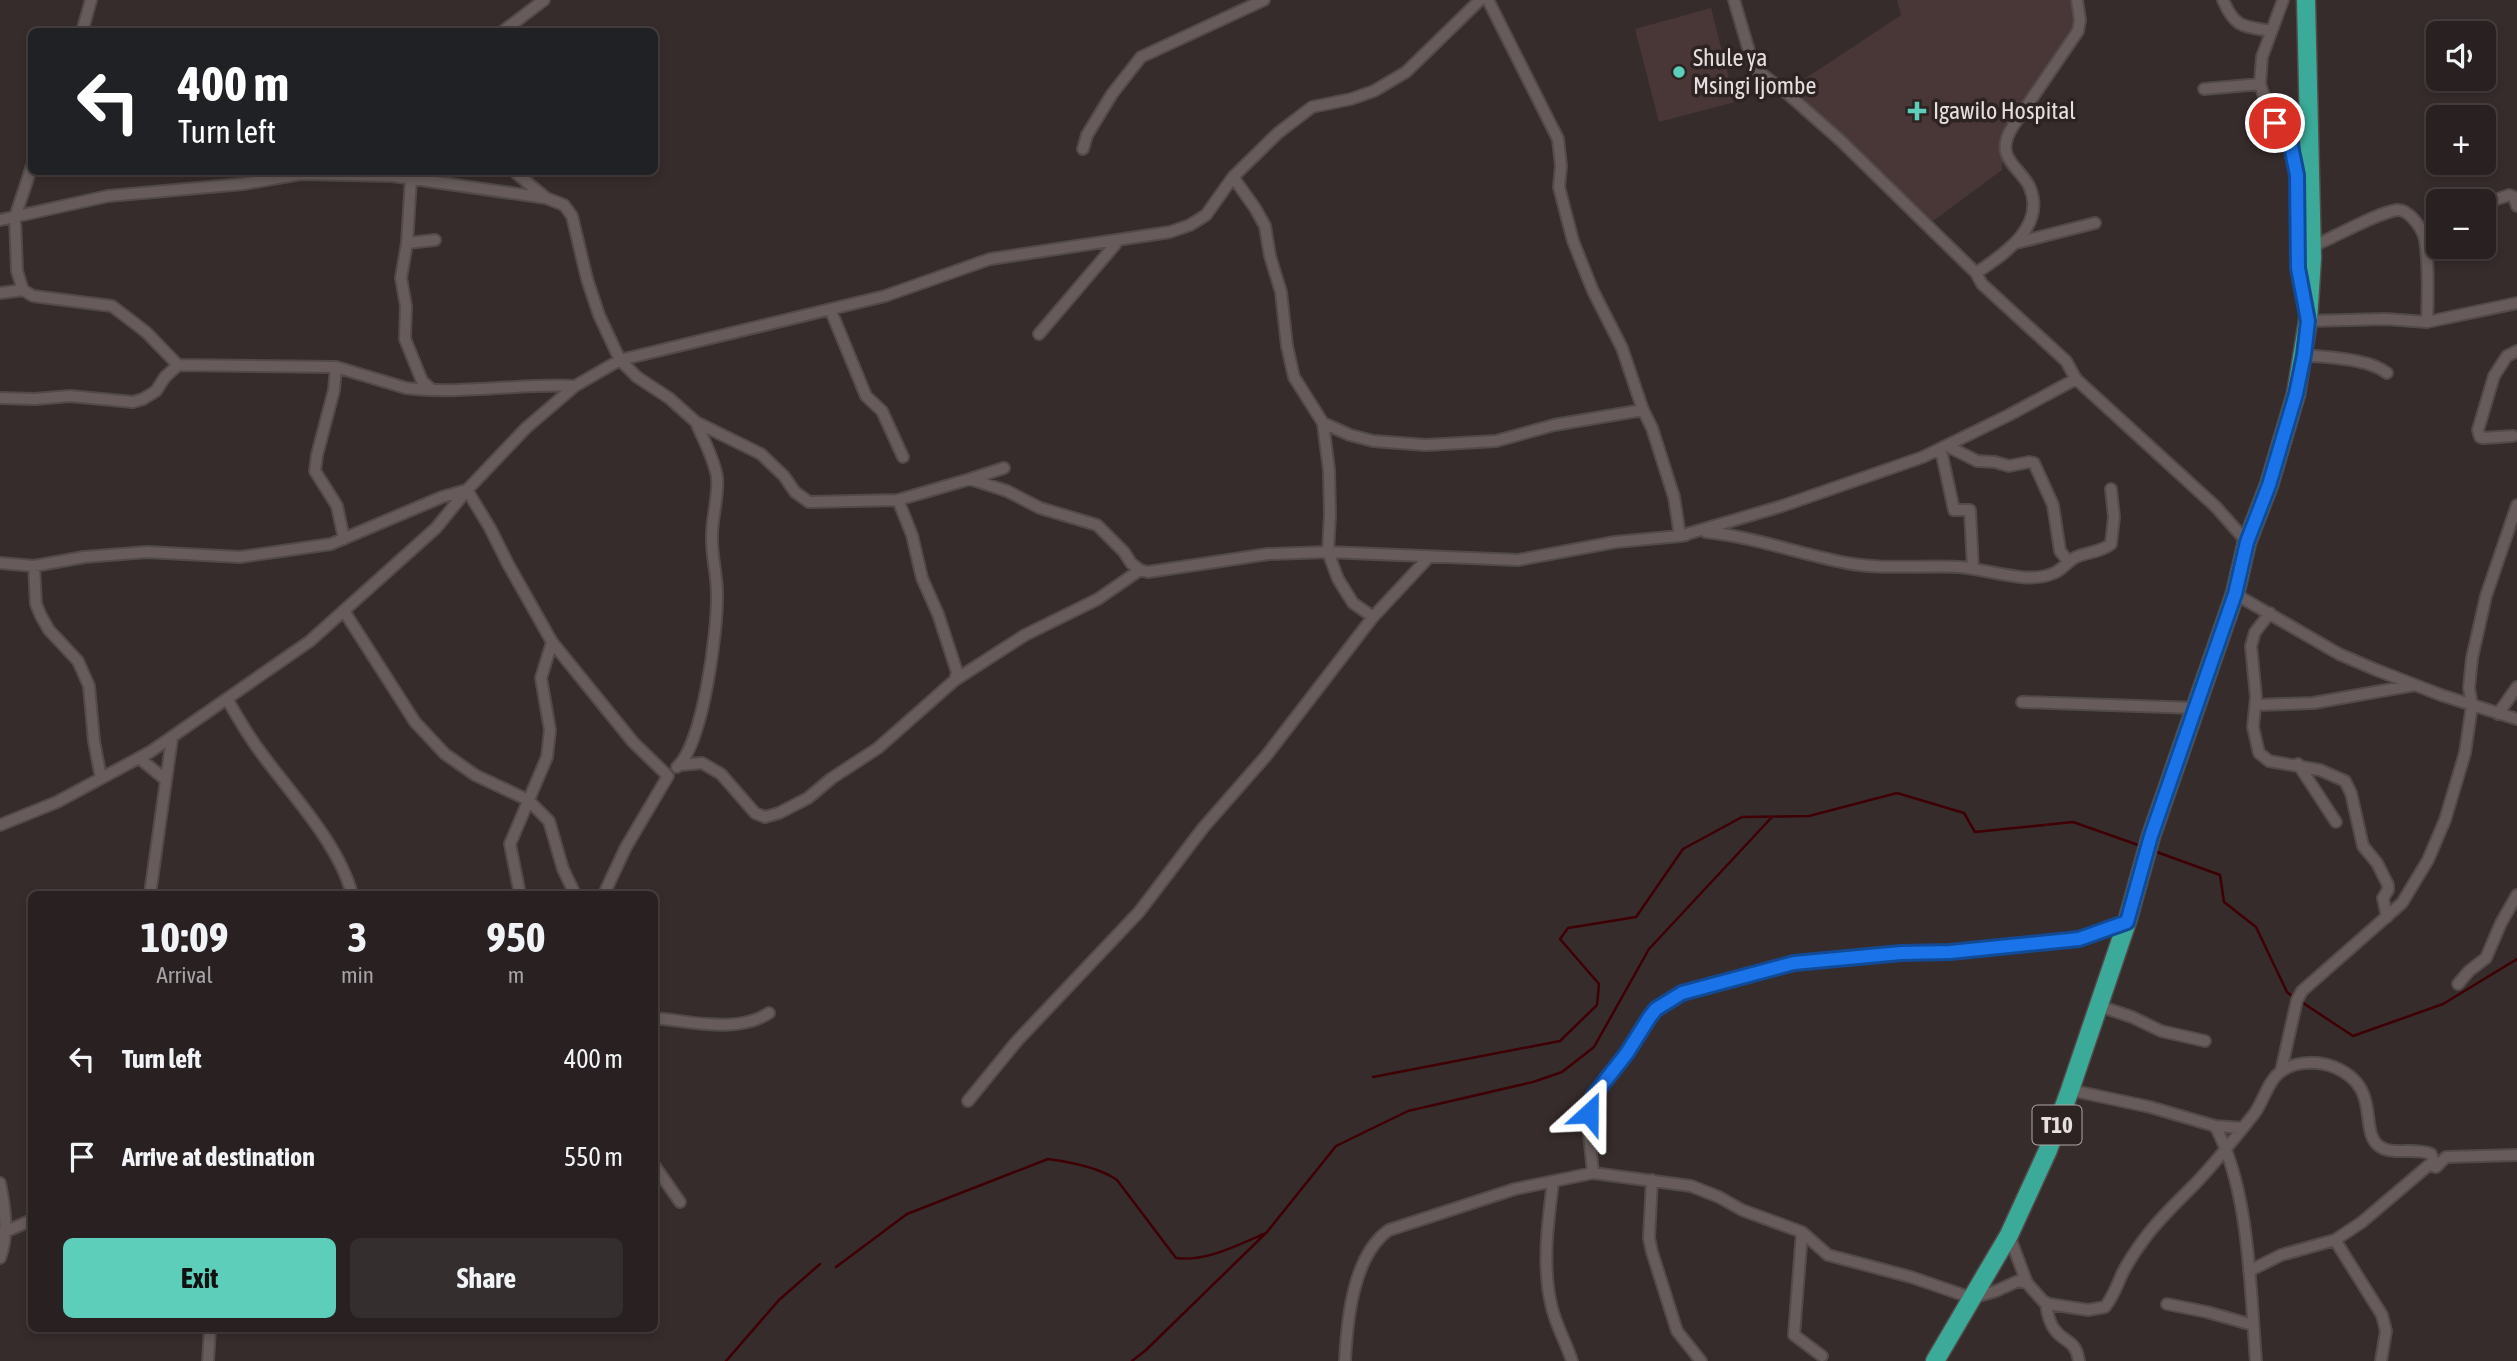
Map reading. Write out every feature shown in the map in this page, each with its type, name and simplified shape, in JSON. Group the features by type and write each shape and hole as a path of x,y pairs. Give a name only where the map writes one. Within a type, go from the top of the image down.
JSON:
{"highway":[{"name":"T10","path":"1935,1361 2009,1235 2048,1150 2127,922 2151,836 2235,594 2247,542 2269,485 2296,394 2308,321 2313,203 2306,0"}],"street":[{"path":"83,28 92,0"},
{"path":"507,28 544,0"},
{"path":"1083,149 1087,135 1112,94 1141,57 1265,0"},
{"path":"0,825 57,802 139,758 172,738 310,641 436,528 467,490 526,428 575,386 620,360 682,343 831,311 885,296 990,258 1170,232 1200,220 1233,177 1278,133 1312,107 1374,91 1406,72 1480,0"},
{"path":"1488,0 1558,139 1561,166 1559,187 1573,241 1589,282 1622,348 1643,410 1652,428 1674,497 1680,536"},
{"path":"1734,0 1748,50 1758,71 1840,140 1976,273 1982,284 2066,361 2076,379 2216,507 2247,542"},
{"path":"1976,273 2016,243 2029,224 2032,194 2007,154 2007,139 2013,126 2078,31 2080,20 2077,0"},
{"path":"2223,0 2231,18 2238,24 2271,31"},
{"path":"2283,0 2262,57 2260,84 2269,112 2291,146 2295,161 2298,190 2298,268 2308,321 2386,319 2427,322 2517,303"},
{"path":"2204,89 2260,84"},
{"path":"23,290 17,271 15,217 29,175"},
{"path":"0,220 108,196 243,184 295,175"},
{"path":"398,175 546,198 564,205 572,216 587,279 599,315 620,360 637,377 669,398 696,422 761,454 784,476 795,492 809,502 898,500 1004,468"},
{"path":"516,175 518,195"},
{"path":"519,175 546,198"},
{"path":"1233,177 1265,226 1270,256 1281,292 1292,370 1299,387 1323,423 1329,470 1328,552 1338,579 1353,603 1373,617"},
{"path":"411,178 407,243 401,278 406,306 405,339 422,381 431,389"},
{"path":"2496,199 2508,194 2513,196 2517,204"},
{"path":"2311,247 2380,216 2400,210 2411,217 2425,240 2427,322"},
{"path":"2016,243 2095,223"},
{"path":"407,243 435,240"},
{"path":"1039,334 1119,240"},
{"path":"0,293 23,290 33,296 112,306 146,332 178,365"},
{"path":"831,311 866,396 882,411 903,457"},
{"path":"2513,436 2483,438 2478,430 2496,373 2507,356 2517,351"},
{"path":"2304,355 2368,363 2387,373"},
{"path":"0,398 35,400 78,396 133,402 143,400 156,391 165,377 178,365 336,367 406,388 474,391 575,386"},
{"path":"336,367 334,390 315,471 337,506 344,539"},
{"path":"1680,536 1782,506 1942,448 2076,379"},
{"path":"1323,423 1374,442 1442,445 1496,441 1554,425 1643,410"},
{"path":"605,891 626,847 668,776 686,760 704,703 718,594 711,534 717,478 696,422"},
{"path":"1942,448 1977,461 2009,466 2034,463 2053,505 2060,551 2069,562"},
{"path":"1942,448 1954,510 1970,511 1973,569"},
{"path":"970,479 1007,491 1040,508 1097,525 1140,570 1155,572 1268,554 1328,552 1518,560 1615,542 1705,532 1768,542 1817,557 1870,566 1973,569 2005,575 2037,576 2056,572 2069,562 2111,544 2115,524 2111,489"},
{"path":"0,563 34,566 125,553 240,557 331,544 442,497 467,490"},
{"path":"467,490 552,642 633,742 668,776"},
{"path":"898,500 912,535 922,578 938,614 957,672 956,680"},
{"path":"2009,1235 2027,1283 2046,1303 2088,1310 2105,1307 2133,1253 2147,1234 2258,1109 2272,1081 2281,1071 2297,1000 2302,991 2402,903 2416,883 2445,820 2465,753 2472,705 2469,680 2486,596 2517,505"},
{"path":"968,1101 1017,1041 1139,912 1203,828 1266,756 1373,617 1429,557"},
{"path":"34,566 36,604 41,616 49,630 78,661 89,686 94,741 102,778"},
{"path":"680,765 702,763 721,774 755,813 765,817 779,814 808,798 832,778 878,748 956,680 1025,635 1098,599 1140,570"},
{"path":"2235,594 2339,654 2415,685 2517,719"},
{"path":"344,611 415,722 445,754 475,775 528,800 549,821 563,869 574,891"},
{"path":"2270,613 2255,632 2251,646 2256,705 2253,727 2260,754 2269,761 2298,764 2329,773 2343,780 2348,786 2363,846 2377,863 2388,885 2383,898 2387,917"},
{"path":"519,891 510,844 550,744 541,678 552,642"},
{"path":"2256,705 2313,703 2415,685"},
{"path":"2498,714 2517,687"},
{"path":"227,699 257,748 310,815 351,891"},
{"path":"2022,702 2195,708"},
{"path":"150,891 172,738"},
{"path":"139,758 166,780"},
{"path":"2298,764 2336,822"},
{"path":"2458,984 2486,958 2517,895"},
{"path":"1593,1173 1588,1134 1593,1098 1656,1009 1682,993 1794,963 1901,953 1950,952 2079,939 2127,922"},
{"path":"2099,1006 2132,1017 2155,1029 2205,1041"},
{"path":"658,1018 722,1026 763,1017 769,1013"},
{"path":"2281,1071 2309,1063 2331,1065 2352,1077 2363,1091 2372,1134 2377,1144 2384,1149 2424,1151 2431,1154 2436,1167"},
{"path":"2070,1090 2150,1107 2215,1126 2242,1128"},
{"path":"2215,1126 2232,1168 2237,1191 2249,1271 2256,1361"},
{"path":"2436,1167 2446,1157 2517,1155"},
{"path":"2249,1271 2281,1255 2336,1240 2362,1222 2429,1165 2436,1167"},
{"path":"658,1171 680,1202"},
{"path":"1345,1361 1357,1281 1365,1258 1380,1236 1389,1230 1515,1189 1593,1173 1691,1186 1742,1210 1802,1233 1828,1255 1911,1277 1972,1298 2004,1289 2018,1281 2027,1283"},
{"path":"1652,1181 1649,1238 1652,1252 1677,1331 1700,1361"},
{"path":"1553,1182 1547,1282 1554,1315 1572,1361"},
{"path":"0,1183 5,1209 0,1258"},
{"path":"2,1233 28,1222"},
{"path":"1802,1233 1793,1333 1822,1356"},
{"path":"2336,1240 2382,1315 2386,1331 2381,1361"},
{"path":"2046,1303 2047,1314 2056,1332 2072,1342 2080,1361"},
{"path":"2167,1304 2253,1325"},
{"path":"208,1361 210,1332"}],"shaded area":[{"name":"Igawilo Hospital","path":"1897,0 2072,0 2077,32 2005,136 2002,170 1933,221 1797,97 1800,82 1901,15"},
{"path":"1711,8 1735,102 1659,122 1635,29"}],"waterway":[{"path":"1373,1077 1560,1041 1597,1005 1599,984 1560,939 1568,928 1636,917 1683,849 1742,817 1809,816 1897,793 1964,813 1975,832 2073,822 2141,846"},
{"path":"1132,1361 1267,1232 1336,1146 1408,1111 1533,1082 1562,1072 1594,1047 1649,949 1772,817"},
{"path":"2154,851 2220,875 2224,902 2256,927 2287,992 2294,998"},
{"path":"2300,1001 2353,1036 2443,1004 2517,959"},
{"path":"836,1267 907,1214 1048,1159 1093,1168 1117,1180 1176,1258 1210,1255 1264,1234"},
{"path":"726,1361 779,1300 820,1264"}],"place":[{"name":"Shule ya Msingi Ijombe","path":"1679,72"},
{"name":"Igawilo Hospital","path":"1917,111"}],"route":[{"path":"1589,1113 1594,1095 1627,1053 1649,1018 1656,1009 1682,993 1794,963 1901,953 1950,952 2079,939 2127,922 2151,836 2235,594 2247,542 2269,485 2296,394 2304,355 2308,321 2298,268 2297,175 2291,146 2275,123"}]}
